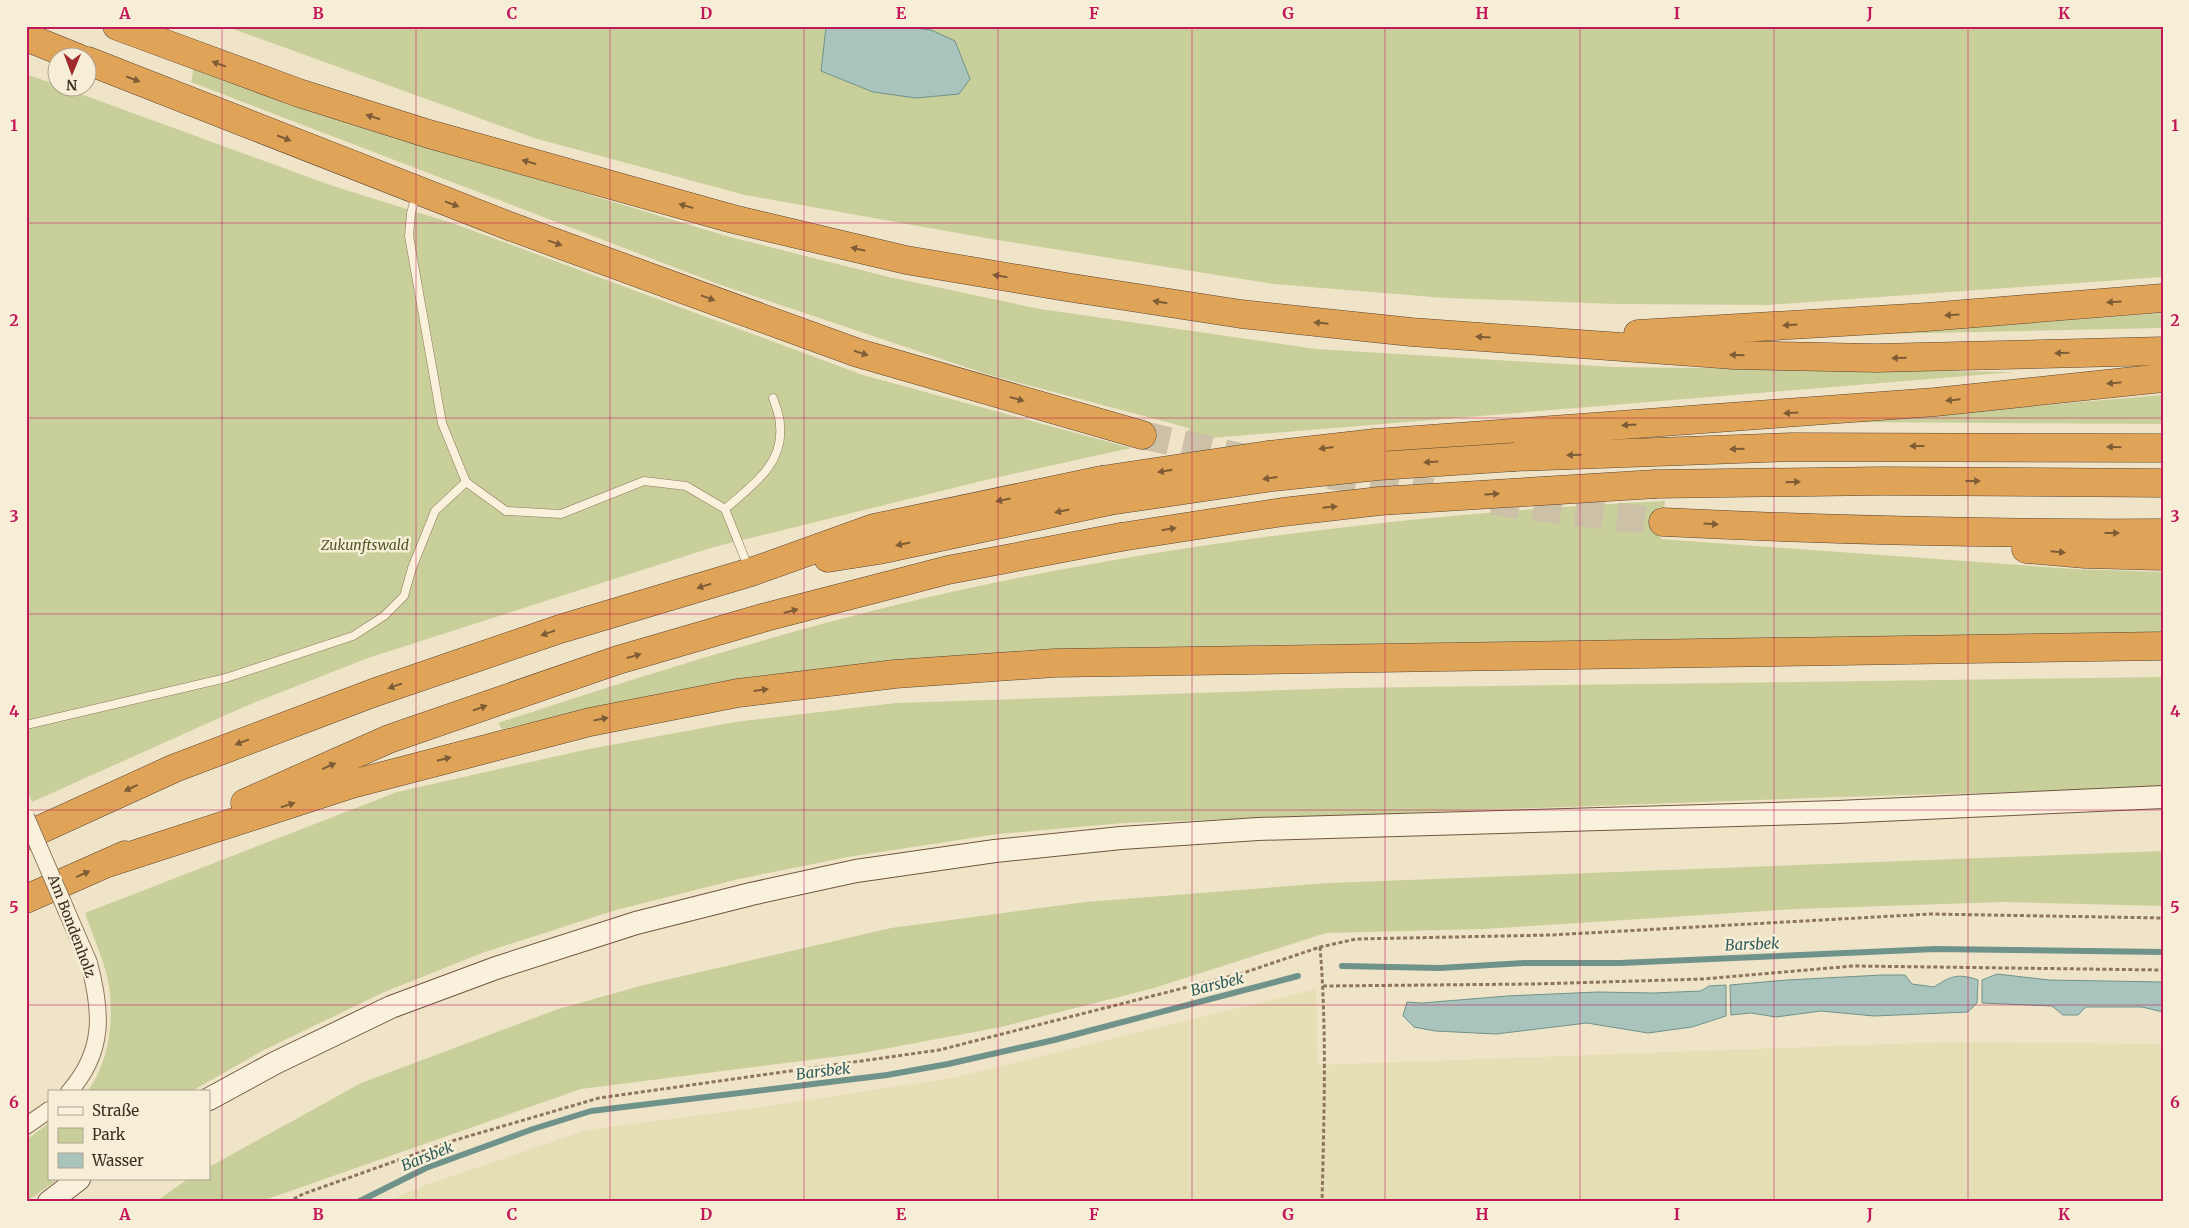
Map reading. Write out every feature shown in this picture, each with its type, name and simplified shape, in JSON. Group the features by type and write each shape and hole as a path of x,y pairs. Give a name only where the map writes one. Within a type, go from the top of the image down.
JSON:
{"highway":[{"path":"117,26 299,93 429,134 733,219 906,260 1066,287 1241,314 1411,332 1734,356 1866,358 2163,351"},
{"path":"26,37 53,48"},
{"path":"98,65 418,191 858,353 1142,435"},
{"path":"1532,341 1928,316 2163,298"},
{"path":"26,836 175,768 373,693 560,629 751,572 874,528 1106,490 1268,455 1375,443 1925,402 2163,378"},
{"path":"1106,490 1515,456 1792,448 2163,448"},
{"path":"26,899 389,739 618,660 766,617 948,570 1121,537 1284,512 1380,501 1656,484 1882,481 2163,483"},
{"path":"1663,522 1801,528 2163,533"},
{"path":"1801,528 2085,554 2163,556"},
{"path":"108,863 392,773 590,722 738,693 895,674 1055,663 2163,646"}],"main road":[{"path":"210,1098 274,1063 392,1007 496,968 636,923 751,894 856,871 995,851 1101,840 1258,829 1838,812 2163,797"},
{"path":"49,1202 79,1180"}],"street":[{"name":"Am Bondenholz","path":"26,817 89,963 97,994 99,1033 92,1056 79,1081 71,1090"},
{"path":"26,1126 48,1111"}],"lane":[{"path":"418,191 412,213 409,236 442,423 466,482 506,511 561,514 644,481 686,486 725,508 751,572"},
{"path":"725,508 763,476 778,453 780,425 774,398"},
{"path":"26,725 226,678 353,636 384,616 404,596 412,568 435,511 466,482"}],"path":[{"path":"288,1202 303,1194 452,1141 599,1098 939,1050 1243,973 1320,947 1356,939 1551,935 1930,914 2163,918"},
{"path":"1320,947 1324,986 1322,1202"},
{"path":"1324,986 1534,984 1704,979 1853,966 2163,970"}],"shaded area":[{"path":"1316,989 1318,1065 1947,1042 2163,1044 2163,1202 385,1202 428,1184 587,1130 769,1106 952,1078"}],"green space":[{"path":"225,26 833,26 826,27 931,30 898,26 2163,26 2163,277 1767,305 1617,304 1445,298 1273,284 991,239 745,195 534,138"},
{"path":"194,66 431,147 730,237 889,277 1040,309 1316,349 1614,367 2015,372 1187,440 1189,428 986,374 718,284 191,82"},
{"name":"Zukunftswald","path":"26,74 48,82 48,98 91,98 333,186 455,224 863,375 1131,448 990,479 714,547 368,658 246,706 32,802 26,788 26,717 29,708 26,708"},
{"path":"2163,313 2163,328 1885,334"},
{"path":"2163,395 2163,424 1838,422"},
{"path":"1665,501 1661,539 2074,569 2163,572 2163,633 1279,645 1053,652 692,689 502,729 498,723 680,665 802,629 926,598 1072,568 1240,540 1325,529 1495,512"},
{"path":"2163,677 2163,788 1839,797 1124,823 998,834 848,857 739,879 616,910 482,953 382,993 262,1051 194,1090 88,1090 105,1055 111,1014 107,978 85,913 397,792 584,750 735,722 896,703 1345,688"},
{"path":"2163,851 2163,906 2004,902 1796,909 1485,929 1326,933 1154,988 1001,1027 857,1054 581,1089 259,1202 155,1202 187,1180 210,1180 210,1166 361,1083 558,1009 644,985 891,928 1085,902 1328,883"},
{"path":"48,1124 48,1180 57,1180 26,1202 26,1140"}],"water":[{"path":"898,26 931,30 955,41 970,79 959,94 916,98 873,92 821,71 826,27"},
{"path":"1997,974 2049,980 2163,982 2163,1012 2142,1007 2086,1007 2078,1015 2063,1015 2052,1006 1982,1003 1982,980"},
{"path":"1905,975 1912,984 1934,987 1945,980 1960,976 1978,980 1977,1003 1968,1012 1874,1016 1821,1011 1776,1017 1751,1013 1731,1015 1730,985"},
{"path":"1726,985 1726,1016 1692,1027 1648,1033 1587,1023 1496,1034 1435,1031 1414,1027 1403,1016 1407,1002 1422,1003 1507,996 1598,992 1653,993 1701,991 1709,986"}],"waterway":[{"name":"Barsbek","path":"1342,966 1440,968 1524,963 1620,963 1935,949 2163,952"},
{"name":"Barsbek","path":"358,1202 426,1168 533,1129 591,1111 887,1075 948,1064 1054,1040 1298,976"}],"tunnel":[{"path":"1142,435 1245,458"},
{"path":"1329,475 1432,492"},
{"path":"1492,501 1663,522"}]}
